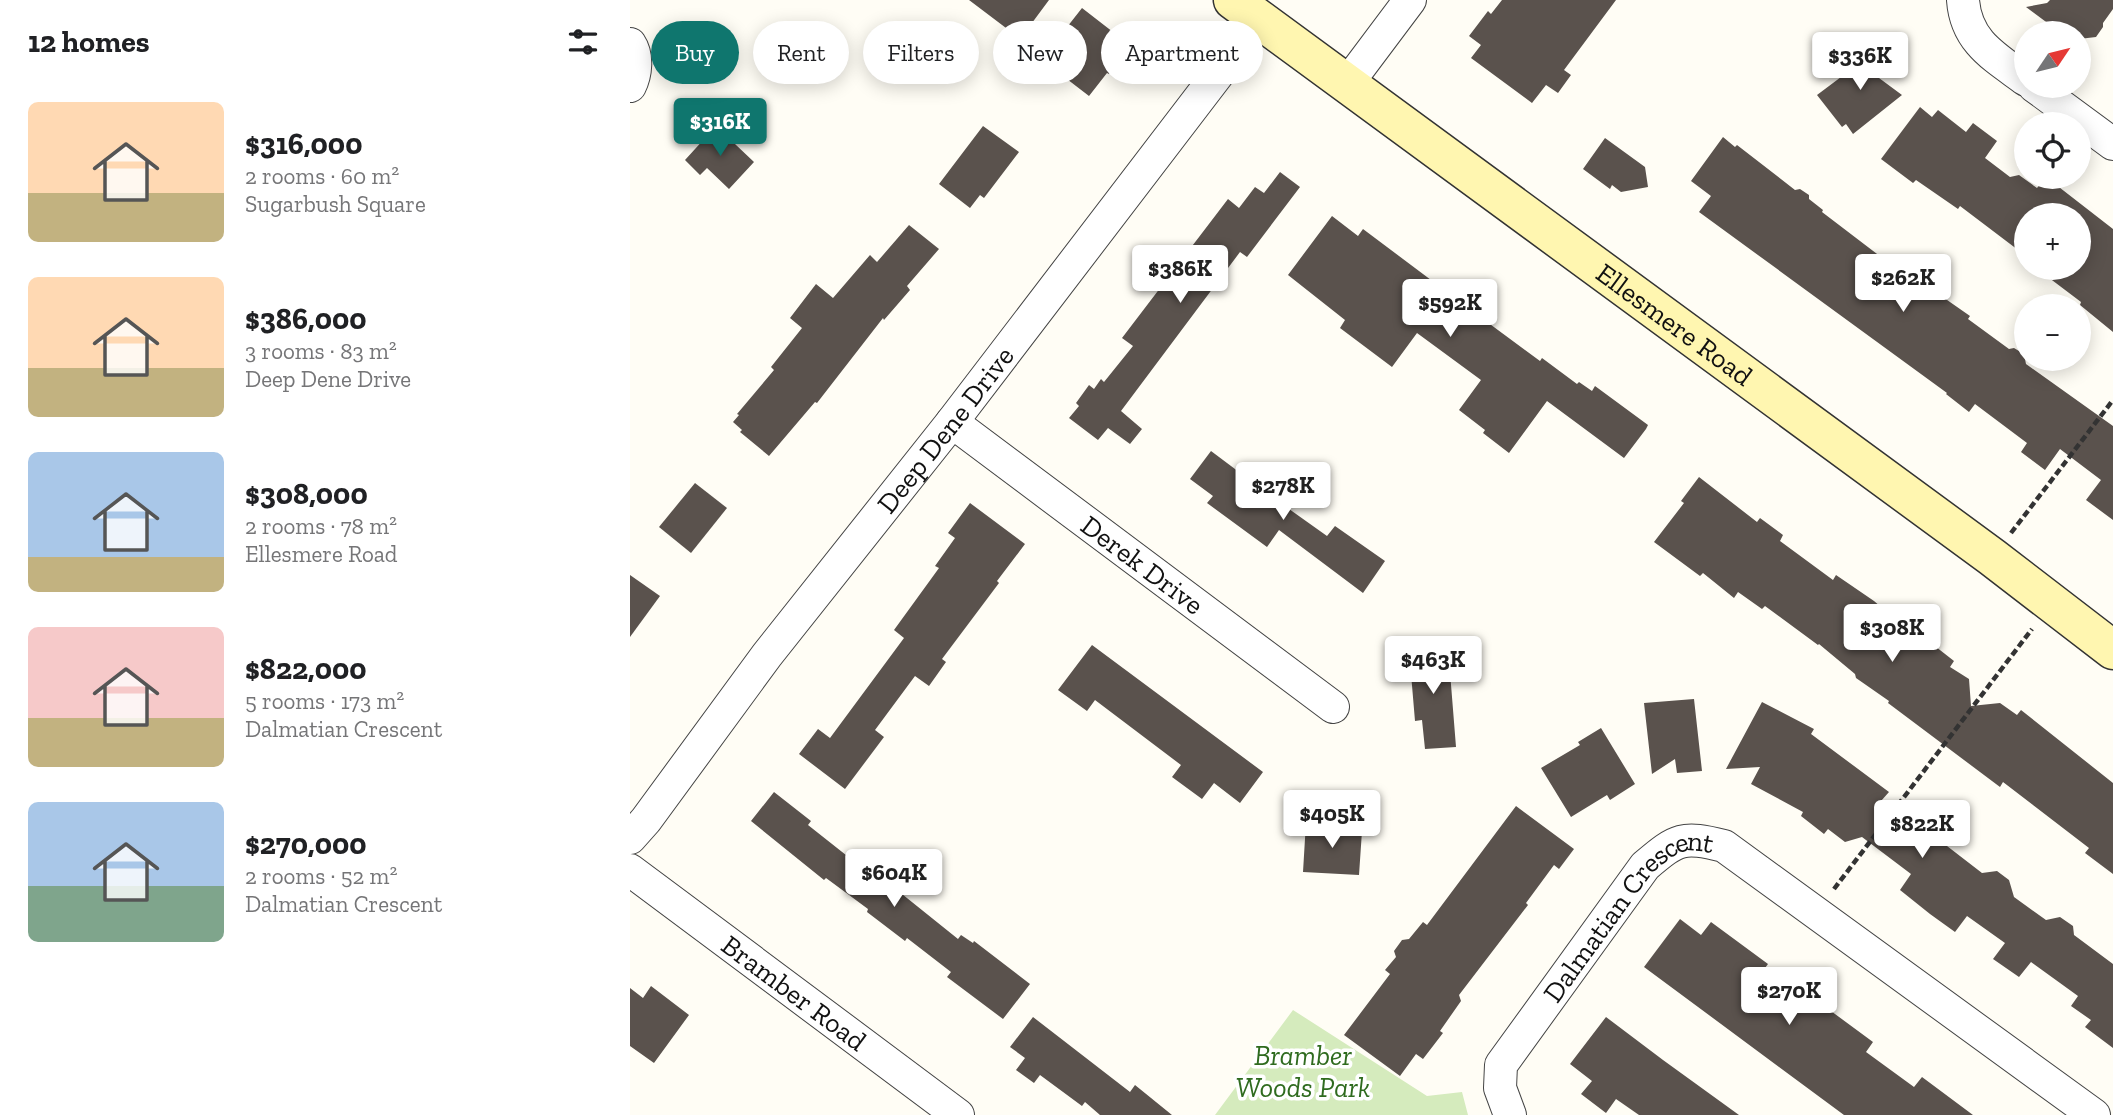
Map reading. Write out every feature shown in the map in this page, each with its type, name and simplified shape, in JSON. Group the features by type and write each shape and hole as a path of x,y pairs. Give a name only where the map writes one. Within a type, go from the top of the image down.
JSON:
{"main road":[{"name":"Ellesmere Road","path":"1247,10 1992,557 2113,650"}],"street":[{"path":"1347,84 1410,0"},
{"path":"1962,0 1964,19 1982,47 2014,71"},
{"name":"Deep Dene Drive","path":"630,838 767,655 952,422 1247,10"},
{"path":"630,44 635,51 635,77 630,86"},
{"path":"2051,98 2113,145"},
{"name":"Derek Drive","path":"952,422 1333,707"},
{"name":"Dalmatian Crescent","path":"1510,1115 1500,1088 1501,1065 1645,866 1668,846 1693,838 1724,846 2094,1115"},
{"name":"Bramber Road","path":"630,870 958,1115"}],"path":[{"path":"1992,557 2113,400"},
{"path":"1819,914 1839,880 2051,603"}],"green space":[{"name":"Bramber Woods Park","path":"1293,1010 1427,1096 1462,1092 1468,1115 1215,1115"}],"building":[{"path":"969,0 1049,0 1033,21 997,21"},
{"path":"1502,0 1616,0 1564,70 1571,75 1558,93 1546,85 1532,103 1471,58 1481,45 1469,36 1488,11 1491,14"},
{"path":"2050,0 2113,0 2113,9 2096,37 2091,38 2091,21 2045,21 2026,7"},
{"path":"1082,8 1101,23 1101,81 1089,96 1073,84 1087,84 1087,21 1072,21"},
{"path":"1873,46 1891,69 1879,78 1902,95 1853,134 1846,124 1842,127 1817,95 1841,77 1838,73"},
{"path":"1920,107 1932,117 1938,110 1966,132 1973,123 1997,141 1985,158 2010,177 2014,176 2014,189 2061,189 2080,203 2014,203 2014,247 1960,206 1958,209 1916,180 1913,183 1881,159"},
{"path":"716,126 754,162 729,189 707,168 700,175 685,160"},
{"path":"983,126 1019,152 984,198 980,195 970,208 939,184"},
{"path":"1723,137 1735,147 1737,145 1795,190 1800,189 1809,195 1809,199 1823,210 1822,212 1881,257 1883,254 1903,269 1908,268 1917,275 1917,279 1970,316 1968,319 2009,349 2014,348 2014,371 2036,371 2113,426 2113,520 2086,500 2101,480 2060,449 2045,470 2021,452 2027,443 1975,404 1969,412 1947,393 1699,212 1711,196 1691,181"},
{"path":"1605,138 1645,167 1648,187 1621,192 1612,185 1610,189 1583,169"},
{"path":"1280,172 1300,187 1247,257 1240,252 1121,411 1142,429 1130,444 1108,428 1098,440 1069,418 1079,406 1076,403 1089,385 1094,389 1101,379 1104,382 1133,346 1122,338 1228,199 1239,208 1255,187 1264,193"},
{"path":"2091,212 2113,229 2113,332 2091,314 2091,294 2070,294 2052,280 2091,280"},
{"path":"1332,216 1358,236 1363,229 1455,298 1457,295 1481,312 1479,316 1540,361 1542,358 1577,384 1579,382 1592,391 1595,386 1648,425 1646,429 1624,458 1547,401 1509,453 1459,410 1481,380 1417,333 1392,367 1340,328 1345,320 1288,275"},
{"path":"909,225 939,249 907,286 910,290 884,320 883,318 817,403 815,402 769,456 740,432 742,430 733,422 774,370 771,367 802,328 790,318 816,284 833,298 870,255 877,262"},
{"path":"1211,451 1263,490 1268,483 1287,497 1282,504 1327,536 1335,526 1385,561 1363,593 1279,530 1267,547 1207,503 1213,496 1190,479"},
{"path":"1699,477 1757,522 1760,518 1783,535 1780,541 1833,580 1836,575 1874,601 1928,647 1931,643 1954,661 1950,667 1969,679 1971,706 2000,703 2017,715 2021,710 2113,783 2113,874 2085,853 2089,848 2003,782 2000,787 1888,703 1889,701 1856,678 1855,674 1819,644 1765,606 1762,609 1738,592 1734,598 1703,573 1700,576 1654,542 1684,503 1681,501"},
{"path":"695,483 727,508 691,553 659,527"},
{"path":"970,503 1025,544 942,659 946,662 929,686 915,676 875,730 884,737 845,789 799,754 818,729 830,738 904,638 894,630 939,568 935,566 955,538 948,533"},
{"path":"630,575 660,596 630,637"},
{"path":"1092,645 1263,772 1240,803 1214,783 1202,799 1172,777 1181,765 1095,700 1087,711 1058,690"},
{"path":"1448,647 1456,747 1425,749 1422,720 1415,721 1409,650"},
{"path":"1694,699 1702,771 1677,773 1675,759 1652,774 1644,703"},
{"path":"1762,702 1814,729 1811,734 1889,792 1881,801 1917,825 1932,822 1945,831 1947,846 1982,873 1997,871 2009,880 2014,897 2046,920 2060,917 2073,926 2074,935 2113,964 2113,1048 2085,1027 2091,1020 2071,1006 2078,996 2031,962 2019,977 1993,959 2005,943 1967,916 1955,932 1930,914 1900,890 1911,874 1862,837 1845,842 1828,829 1824,834 1801,816 1803,812 1751,784 1760,767 1726,769"},
{"path":"1601,728 1635,784 1610,800 1607,795 1571,817 1541,768 1580,745 1578,742"},
{"path":"774,792 811,821 808,825 875,878 886,885 887,882 958,939 961,935 973,943 974,941 1030,984 1003,1019 947,977 951,972 907,938 905,941 826,878 824,880 751,821"},
{"path":"1516,806 1574,849 1559,869 1554,865 1526,903 1528,905 1459,995 1461,1001 1440,1031 1443,1033 1423,1059 1416,1054 1400,1076 1344,1035 1390,974 1385,970 1396,957 1394,951 1402,940 1409,939 1423,922 1427,925"},
{"path":"1306,822 1341,824 1341,830 1362,831 1359,875 1303,872"},
{"path":"1680,919 1701,935 1711,922 1768,964 1759,976 1807,1012 1816,1000 1873,1042 1866,1052 1914,1087 1922,1077 1973,1115 1844,1115 1644,967"},
{"path":"651,986 689,1015 654,1063 630,1046 630,988 643,998"},
{"path":"1033,1017 1130,1092 1135,1085 1172,1115 1100,1115 1085,1102 1082,1106 1040,1075 1034,1083 1016,1070 1025,1058 1010,1047"},
{"path":"1606,1017 1739,1115 1639,1115 1616,1099 1606,1113 1581,1094 1592,1081 1570,1064"}]}
